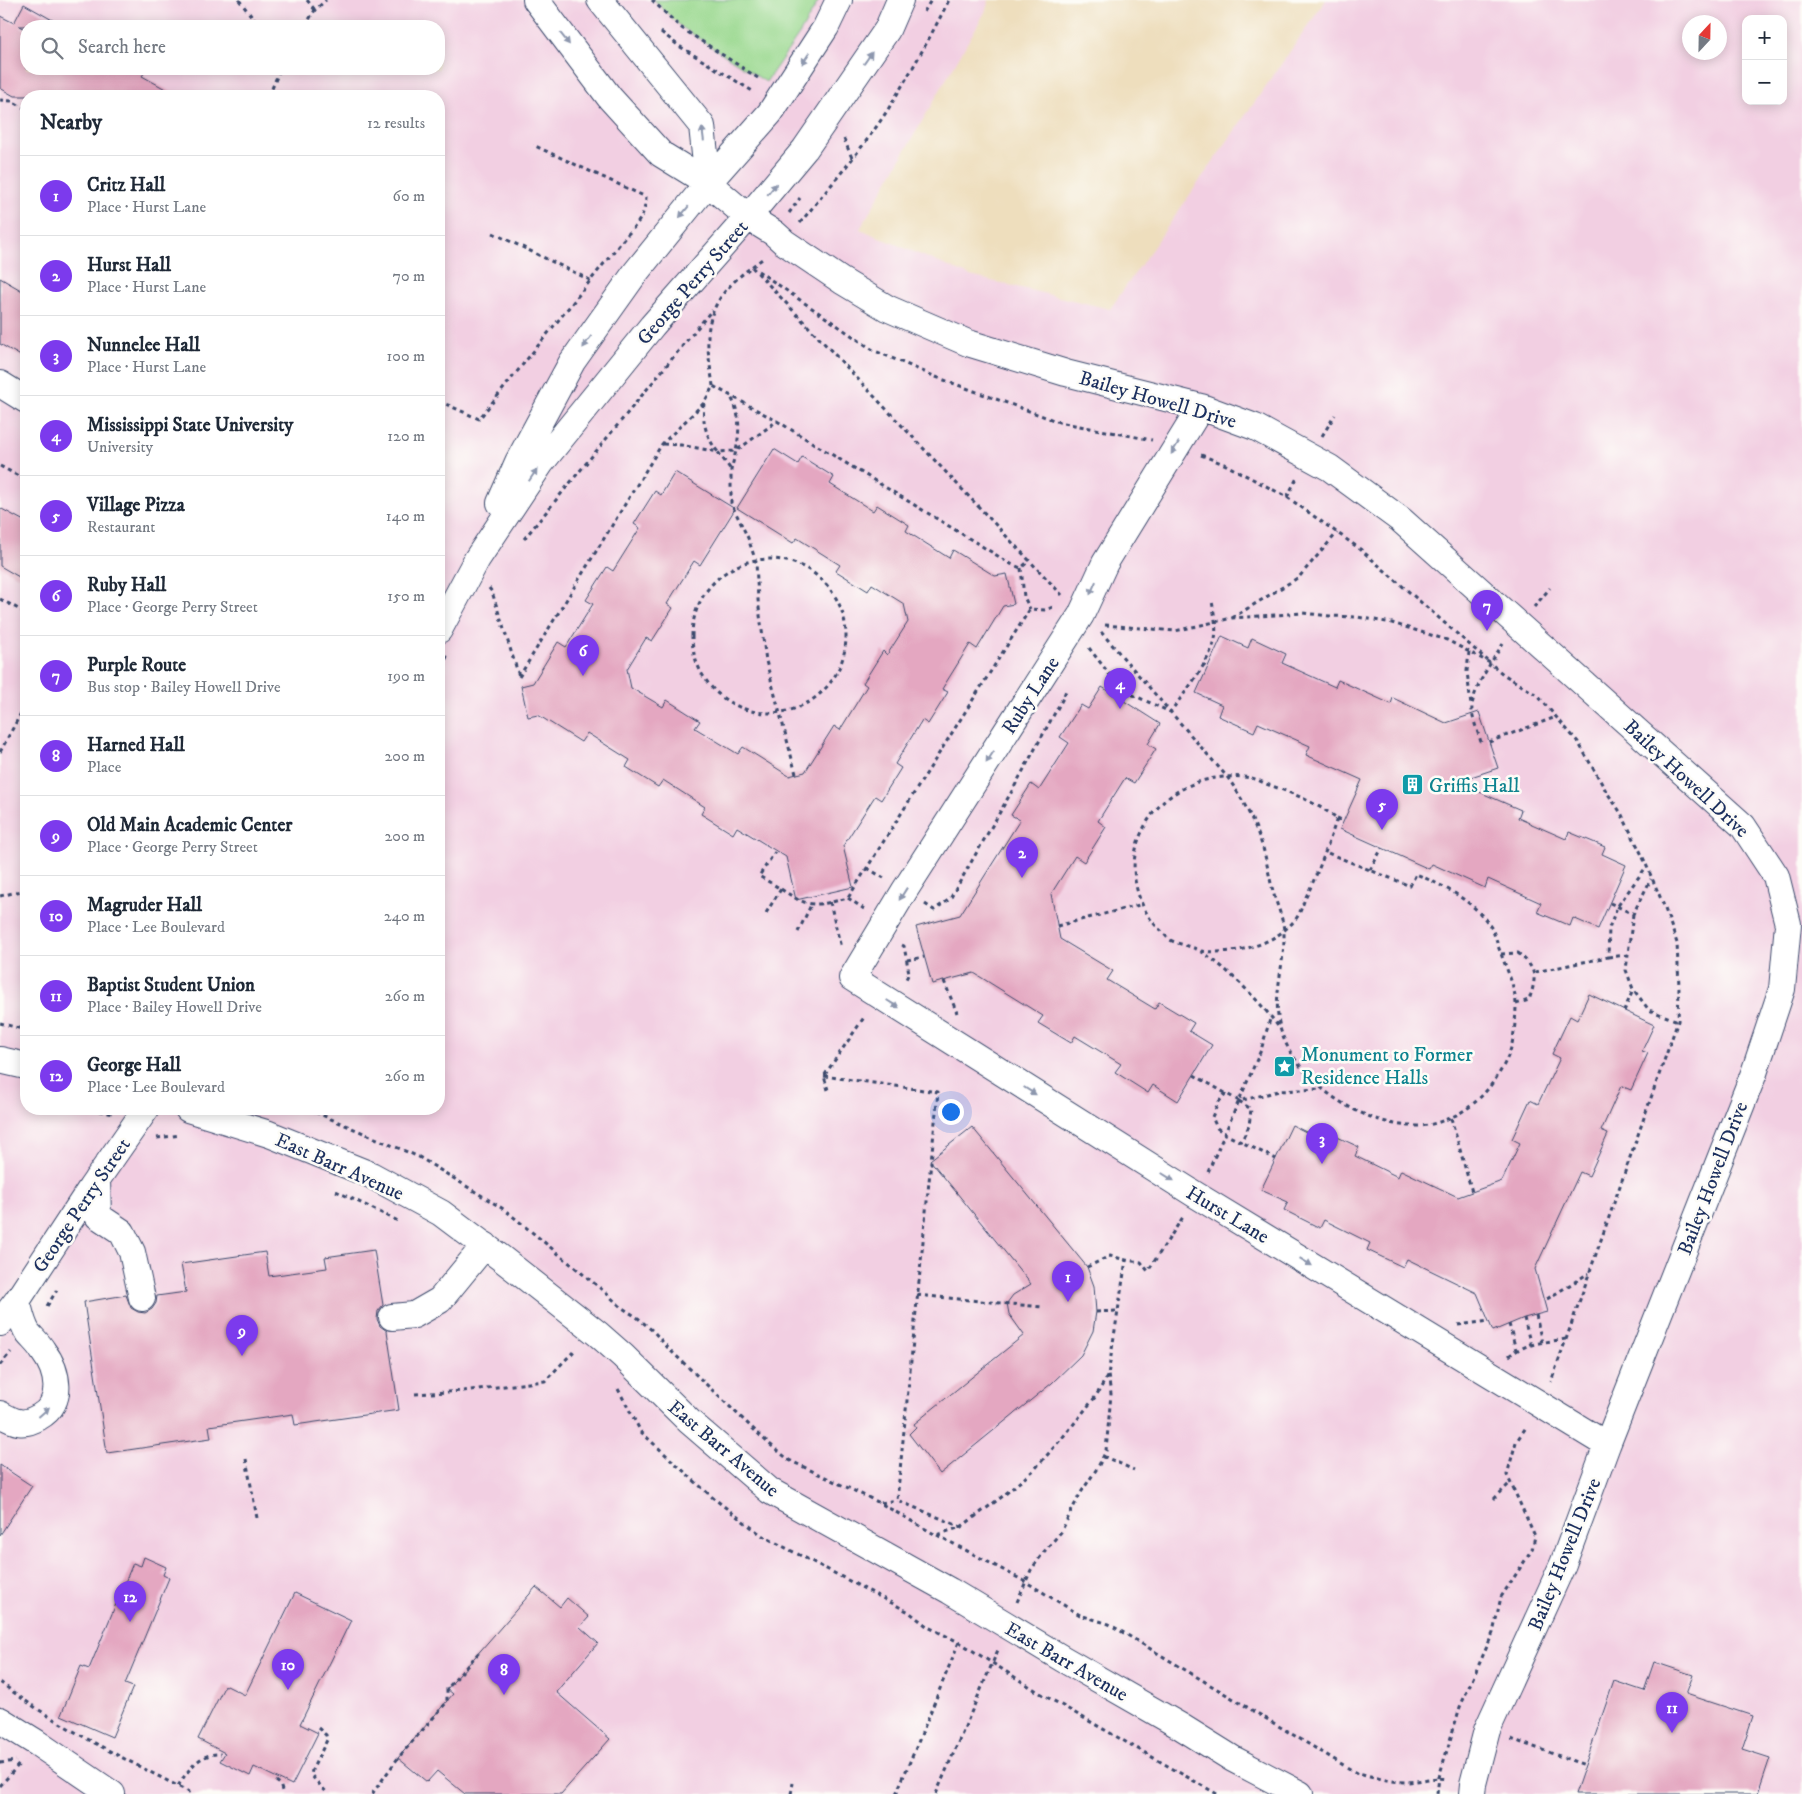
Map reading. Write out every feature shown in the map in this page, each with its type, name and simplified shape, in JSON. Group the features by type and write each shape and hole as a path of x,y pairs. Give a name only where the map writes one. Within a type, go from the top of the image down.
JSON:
{"street":[{"path":"536,0 610,98 661,154 708,183"},
{"path":"600,0 702,126 708,183"},
{"name":"George Perry Street","path":"445,619 477,559 518,462 572,362 636,272 708,183 770,113 826,27 839,0"},
{"name":"George Perry Street","path":"477,559 541,463 652,326 748,217 804,148 887,30 900,0"},
{"name":"Bailey Howell Drive","path":"708,183 748,217 887,308 968,343 1066,373 1201,407 1255,427 1330,468 1401,520 1744,826 1776,876 1788,924 1782,989 1754,1073 1607,1445 1560,1571 1488,1730 1472,1789"},
{"path":"0,384 20,396"},
{"name":"Ruby Lane","path":"852,978 910,882 1087,620 1105,563 1201,407"},
{"name":"Hurst Lane","path":"852,978 1196,1195 1607,1445"},
{"path":"0,1060 20,1065"},
{"name":"George Perry Street","path":"0,1323 142,1115"},
{"name":"East Barr Avenue","path":"207,1115 269,1134 371,1174 441,1213 485,1245 623,1356 690,1422 770,1491 950,1591 1233,1759 1300,1794"},
{"path":"97,1179 98,1216 122,1232 132,1252 142,1298"},
{"path":"392,1317 414,1315 440,1300 485,1245"},
{"path":"0,1414 15,1422 29,1423 44,1414 55,1400 57,1383 52,1368 44,1351 27,1332 16,1301"},
{"path":"0,1720 108,1791"}],"path":[{"path":"239,0 254,20"},
{"path":"307,0 315,10"},
{"path":"309,20 315,10 326,0"},
{"path":"652,0 680,27 779,99"},
{"path":"784,242 852,159 886,111 932,33 949,0"},
{"path":"656,28 679,46 743,87 779,99"},
{"path":"271,90 278,75"},
{"path":"0,100 12,101 20,106"},
{"path":"822,123 844,139 852,159"},
{"path":"445,404 479,419 592,281 627,235 638,224 645,209 646,197 533,145"},
{"path":"493,233 592,281"},
{"path":"518,546 714,308 731,283 752,267"},
{"path":"752,267 873,350 936,377 1060,422 1177,444 1224,464 1287,497 1360,549 1502,674 1537,695 1578,742 1621,813 1664,906 1677,943 1678,1021 1542,1405 1516,1442 1507,1476 1535,1536 1532,1550 1501,1596 1493,1633 1456,1719 1439,1777 1437,1794"},
{"path":"752,267 1064,598 1057,606 1045,610 1030,609"},
{"path":"486,584 492,592 519,677 662,444 704,403 713,386 708,336 714,308"},
{"path":"713,386 777,421 1010,564 1021,568"},
{"path":"729,394 736,404 740,422 732,470 731,503 748,538 756,561 758,600 766,661 796,774"},
{"path":"704,403 703,415 706,431 711,443 732,470"},
{"path":"662,444 681,445 718,452 736,451 777,421"},
{"path":"0,466 20,477"},
{"path":"1232,618 1299,577 1337,533"},
{"path":"766,559 788,561 808,570 826,584 839,602 846,623 844,657 838,673 828,687 816,698 801,707 781,712 768,714 749,711 730,704 722,698 702,676 694,658 692,643 692,628 695,614 700,600 708,588 718,577 731,569 744,563 766,559"},
{"path":"1021,568 1029,561"},
{"path":"1021,568 1024,597 1030,609"},
{"path":"0,599 20,609"},
{"path":"1170,712 1189,688 1214,643 1215,621 1212,601"},
{"path":"775,852 759,876 796,900 811,905 848,898 1030,609"},
{"path":"1087,620 1175,631 1232,618 1303,613 1357,617 1392,623 1447,640 1490,663"},
{"path":"1087,620 1228,778 1255,824 1284,931 1276,1003 1281,1030"},
{"path":"1085,643 1114,680 1132,694 1170,712"},
{"path":"1472,710 1478,688 1490,663 1503,644"},
{"path":"1469,652 1466,670 1472,710 1481,742"},
{"path":"1202,665 1209,665"},
{"path":"0,752 20,715"},
{"path":"1489,742 1556,717"},
{"path":"1337,818 1314,880 1296,919 1277,937 1248,948 1217,953 1201,951 1170,939 1153,922 1143,904 1136,885 1134,862 1138,841 1147,821 1163,801 1184,787 1203,780 1251,778 1291,793 1344,821"},
{"path":"1370,870 1382,848"},
{"path":"1201,951 1229,974 1271,1016 1281,1030 1300,1066 1321,1089 1340,1101 1383,1121 1420,1126 1442,1122 1460,1114 1490,1086 1510,1051 1516,1004 1508,971 1492,929 1474,908 1445,886 1416,874 1410,886 1325,852"},
{"path":"1608,958 1609,928 1617,907 1646,867"},
{"path":"1651,879 1633,914 1626,970 1633,989 1649,1010 1678,1021"},
{"path":"766,912 781,889"},
{"path":"0,896 20,891"},
{"path":"830,902 841,951"},
{"path":"1610,902 1633,914"},
{"path":"1057,926 1143,904"},
{"path":"798,932 811,905"},
{"path":"897,940 904,946 909,973 902,987"},
{"path":"1501,954 1518,953 1529,962 1535,972 1535,983 1529,1000 1516,1004"},
{"path":"1535,972 1628,955"},
{"path":"907,960 924,956"},
{"path":"944,981 958,1014"},
{"path":"1624,1011 1633,989"},
{"path":"828,1090 824,1076 869,1009"},
{"path":"1206,1176 1261,1050 1271,1016"},
{"path":"0,1023 20,1028"},
{"path":"1194,1075 1251,1109 1248,1126 1241,1142"},
{"path":"824,1076 938,1092 897,1500"},
{"path":"1239,1101 1279,1091 1321,1089"},
{"path":"1226,1093 1218,1103 1212,1117 1217,1128 1224,1134 1276,1158"},
{"path":"322,1115 419,1157 505,1210 648,1328 760,1435 789,1460 880,1503 1026,1582 1080,1615 1109,1624 1355,1772 1384,1780 1405,1782 1439,1777 1472,1789"},
{"path":"1451,1118 1472,1192"},
{"path":"150,1139 178,1134 184,1136"},
{"path":"332,1189 407,1226"},
{"path":"1087,1267 1110,1256 1141,1262 1148,1271 1187,1211"},
{"path":"936,1794 1031,1570 1042,1553 1061,1532 1080,1494 1106,1451 1111,1394 1108,1375 1126,1260"},
{"path":"1547,1299 1590,1272"},
{"path":"917,1295 1042,1306"},
{"path":"1096,1312 1118,1311"},
{"path":"1536,1315 1542,1343"},
{"path":"1524,1318 1531,1346"},
{"path":"1450,1325 1489,1321"},
{"path":"1509,1324 1516,1350"},
{"path":"1506,1359 1516,1350 1566,1339"},
{"path":"415,1394 463,1391 545,1381 578,1347 572,1341"},
{"path":"936,1535 961,1527 1034,1470 1090,1402 1108,1375"},
{"path":"617,1387 642,1432 712,1497 763,1536 890,1601 909,1612 928,1627 960,1642 1040,1693 1217,1794"},
{"path":"1103,1456 1134,1470"},
{"path":"246,1459 257,1518"},
{"path":"1494,1499 1510,1483"},
{"path":"880,1503 897,1500 961,1527"},
{"path":"896,1794 960,1642"},
{"path":"372,1794 398,1758 447,1702 447,1689 481,1650"},
{"path":"0,1682 30,1706 77,1734 193,1794"},
{"path":"1456,1719 1585,1765"},
{"path":"318,1728 326,1735 327,1740 311,1775 328,1794"},
{"path":"178,1786 195,1762 207,1755 221,1754"},
{"path":"0,1763 22,1760 0,1786"},
{"path":"276,1780 280,1784 282,1794"},
{"path":"791,1794 793,1783"}],"shaded area":[{"path":"0,0 989,0 985,12 860,229 970,276 1110,309 1326,0 1802,0 1802,1794 0,1794"}],"green space":[{"path":"654,0 819,0 800,33 766,82 680,26"}],"building":[{"path":"24,4 52,20 20,20 20,75 143,75 167,90 20,90 20,96 14,96 0,88 0,16 14,23"},
{"path":"0,278 20,290 20,356 0,344"},
{"path":"774,449 798,464 802,457 834,477 830,484 873,511 877,505 909,525 906,531 949,558 953,550 995,576 1007,574 1014,604 1003,606 977,649 970,644 942,689 948,692 928,724 922,720 895,764 901,768 881,800 875,796 843,846 853,887 796,900 786,857 737,827 733,834 701,814 705,807 663,780 658,787 626,767 630,760 587,733 581,742 538,715 528,717 521,686 533,683 558,642 566,647 593,604 586,600 607,567 613,571 640,528 634,524 655,491 661,495 675,472 735,509 700,565 694,561 667,604 673,608 652,641 646,638 627,669 631,688 663,707 667,700 700,721 695,728 738,754 743,747 789,776 805,772 834,726 840,730 867,686 863,683 883,651 887,655 908,622 904,604 872,584 868,591 836,571 840,565 797,538 793,543 737,508"},
{"path":"0,508 20,519 20,578 0,566"},
{"name":"Griffis Hall","path":"1222,636 1248,648 1252,638 1286,654 1282,663 1335,687 1338,680 1391,704 1393,698 1446,723 1479,712 1498,768 1456,782 1521,810 1518,818 1566,839 1569,832 1605,847 1602,854 1626,865 1598,929 1573,918 1570,926 1537,912 1541,903 1488,879 1485,888 1432,864 1429,869 1340,829 1362,780 1306,755 1310,746 1258,723 1254,732 1218,716 1222,705 1196,693"},
{"path":"1102,687 1160,724 1148,744 1156,749 1134,783 1125,778 1098,821 1106,827 1084,862 1075,856 1051,894 1060,939 1113,971 1107,980 1155,1009 1159,1002 1194,1023 1189,1031 1212,1045 1178,1101 1153,1085 1148,1093 1115,1072 1121,1064 1075,1036 1071,1043 1038,1023 1043,1016 974,973 932,984 916,927 960,915 1020,820 1011,815 1031,784 1039,790 1069,743 1060,737 1081,705 1088,709"},
{"path":"1589,994 1654,1025 1642,1051 1648,1053 1631,1090 1621,1086 1601,1131 1608,1134 1589,1176 1580,1172 1535,1269 1547,1312 1524,1318 1493,1331 1477,1293 1407,1259 1403,1267 1367,1250 1370,1243 1324,1220 1320,1228 1284,1210 1288,1202 1261,1190 1292,1125 1316,1137 1320,1129 1359,1147 1355,1156 1398,1177 1401,1170 1458,1197 1502,1181 1520,1143 1512,1139 1530,1100 1538,1104 1560,1058 1552,1054 1570,1016 1577,1020"},
{"path":"972,1127 1087,1267 1094,1286 1096,1312 1093,1331 1081,1355 1052,1383 940,1474 909,1434 916,1427 914,1424 1024,1335 1009,1314 1007,1303 1013,1295 1031,1284 930,1160"},
{"path":"374,1250 383,1305 378,1311 377,1319 380,1326 387,1331 399,1410 295,1425 293,1414 209,1426 211,1438 107,1453 84,1302 126,1295 131,1308 145,1313 152,1309 156,1303 157,1296 186,1292 181,1264 265,1252 269,1276 327,1268 325,1257"},
{"path":"0,1465 32,1486 0,1535"},
{"path":"144,1557 166,1567 163,1575 169,1578 125,1684 133,1687 112,1737 61,1715 81,1666 89,1669 133,1563 141,1566"},
{"path":"536,1587 560,1607 567,1598 589,1617 580,1627 598,1643 556,1692 610,1739 561,1794 465,1794 437,1771 427,1782 398,1758 453,1694 447,1689"},
{"path":"295,1593 351,1620 300,1724 318,1733 292,1785 254,1767 250,1776 220,1761 225,1753 198,1739 225,1685 245,1695"},
{"path":"1654,1662 1693,1675 1686,1694 1753,1716 1742,1749 1770,1758 1758,1794 1575,1794 1614,1681 1644,1691"}],"place":[{"name":"Purple Route","path":"1487,631"},
{"name":"Ruby Hall","path":"583,676"},
{"name":"Mississippi State University","path":"1120,709"},
{"name":"Griffis Hall","path":"1413,785"},
{"name":"Village Pizza","path":"1382,830"},
{"name":"Hurst Hall","path":"1022,878"},
{"name":"Monument to Former Residence Halls","path":"1285,1066"},
{"name":"Nunnelee Hall","path":"1322,1164"},
{"name":"Critz Hall","path":"1068,1302"},
{"name":"Old Main Academic Center","path":"242,1356"},
{"name":"George Hall","path":"130,1622"},
{"name":"Magruder Hall","path":"288,1690"},
{"name":"Harned Hall","path":"504,1695"},
{"name":"Baptist Student Union","path":"1672,1733"}]}
